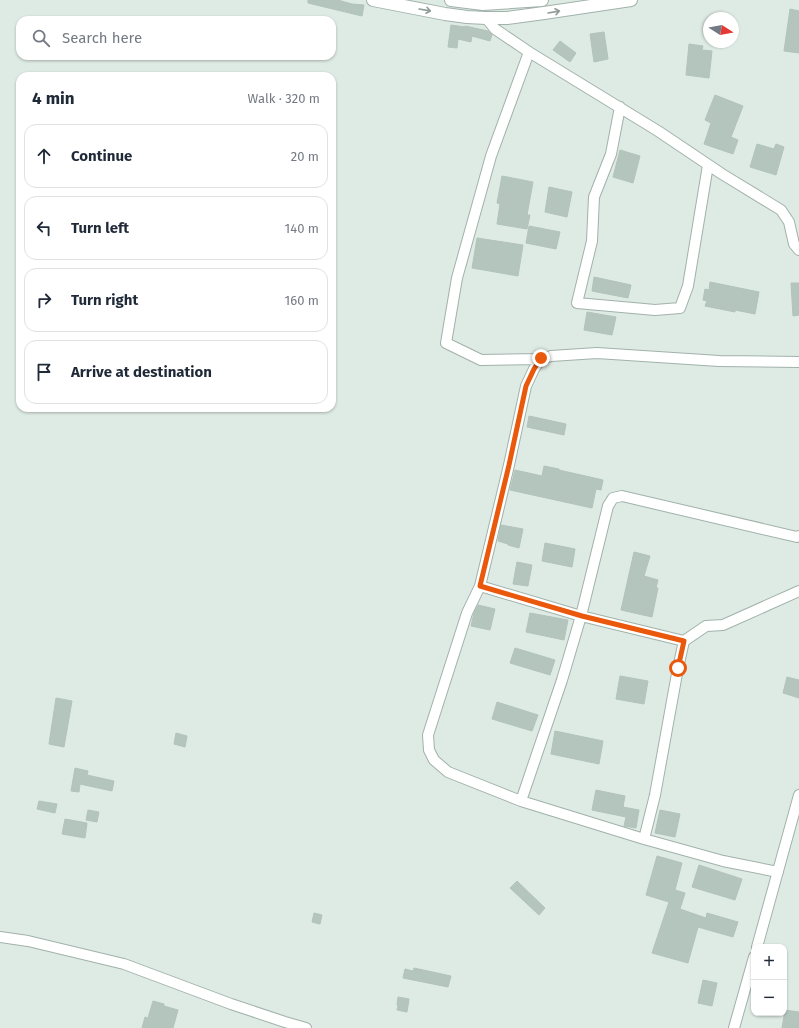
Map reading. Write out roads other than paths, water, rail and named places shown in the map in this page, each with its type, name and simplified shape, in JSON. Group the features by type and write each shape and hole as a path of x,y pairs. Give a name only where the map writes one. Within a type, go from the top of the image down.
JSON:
{"street":[{"path":"373,0 452,15 486,18 507,18 631,0"},
{"path":"452,0 483,4 542,0"},
{"path":"486,18 495,29 529,52 620,107 708,165 781,210 789,222 794,244 799,250"},
{"path":"529,52 492,156 461,263 446,343 481,360 541,358 597,353 719,361 799,362"},
{"path":"620,107 611,154 594,197 592,241 577,303 655,310 680,308 688,286 708,165"},
{"path":"541,358 526,386 480,586 467,613 428,735 429,750 434,760 448,772 521,801 644,839 723,861 778,872"},
{"path":"521,801 582,616 608,506 613,498 622,496 729,522 797,537 799,536"},
{"path":"480,586 582,616 684,641"},
{"path":"644,839 655,795 684,641 706,626 723,625 799,591"},
{"path":"758,944 799,795"},
{"path":"0,937 28,941 124,964 284,1025 306,1028"},
{"path":"734,1028 751,968"}]}
